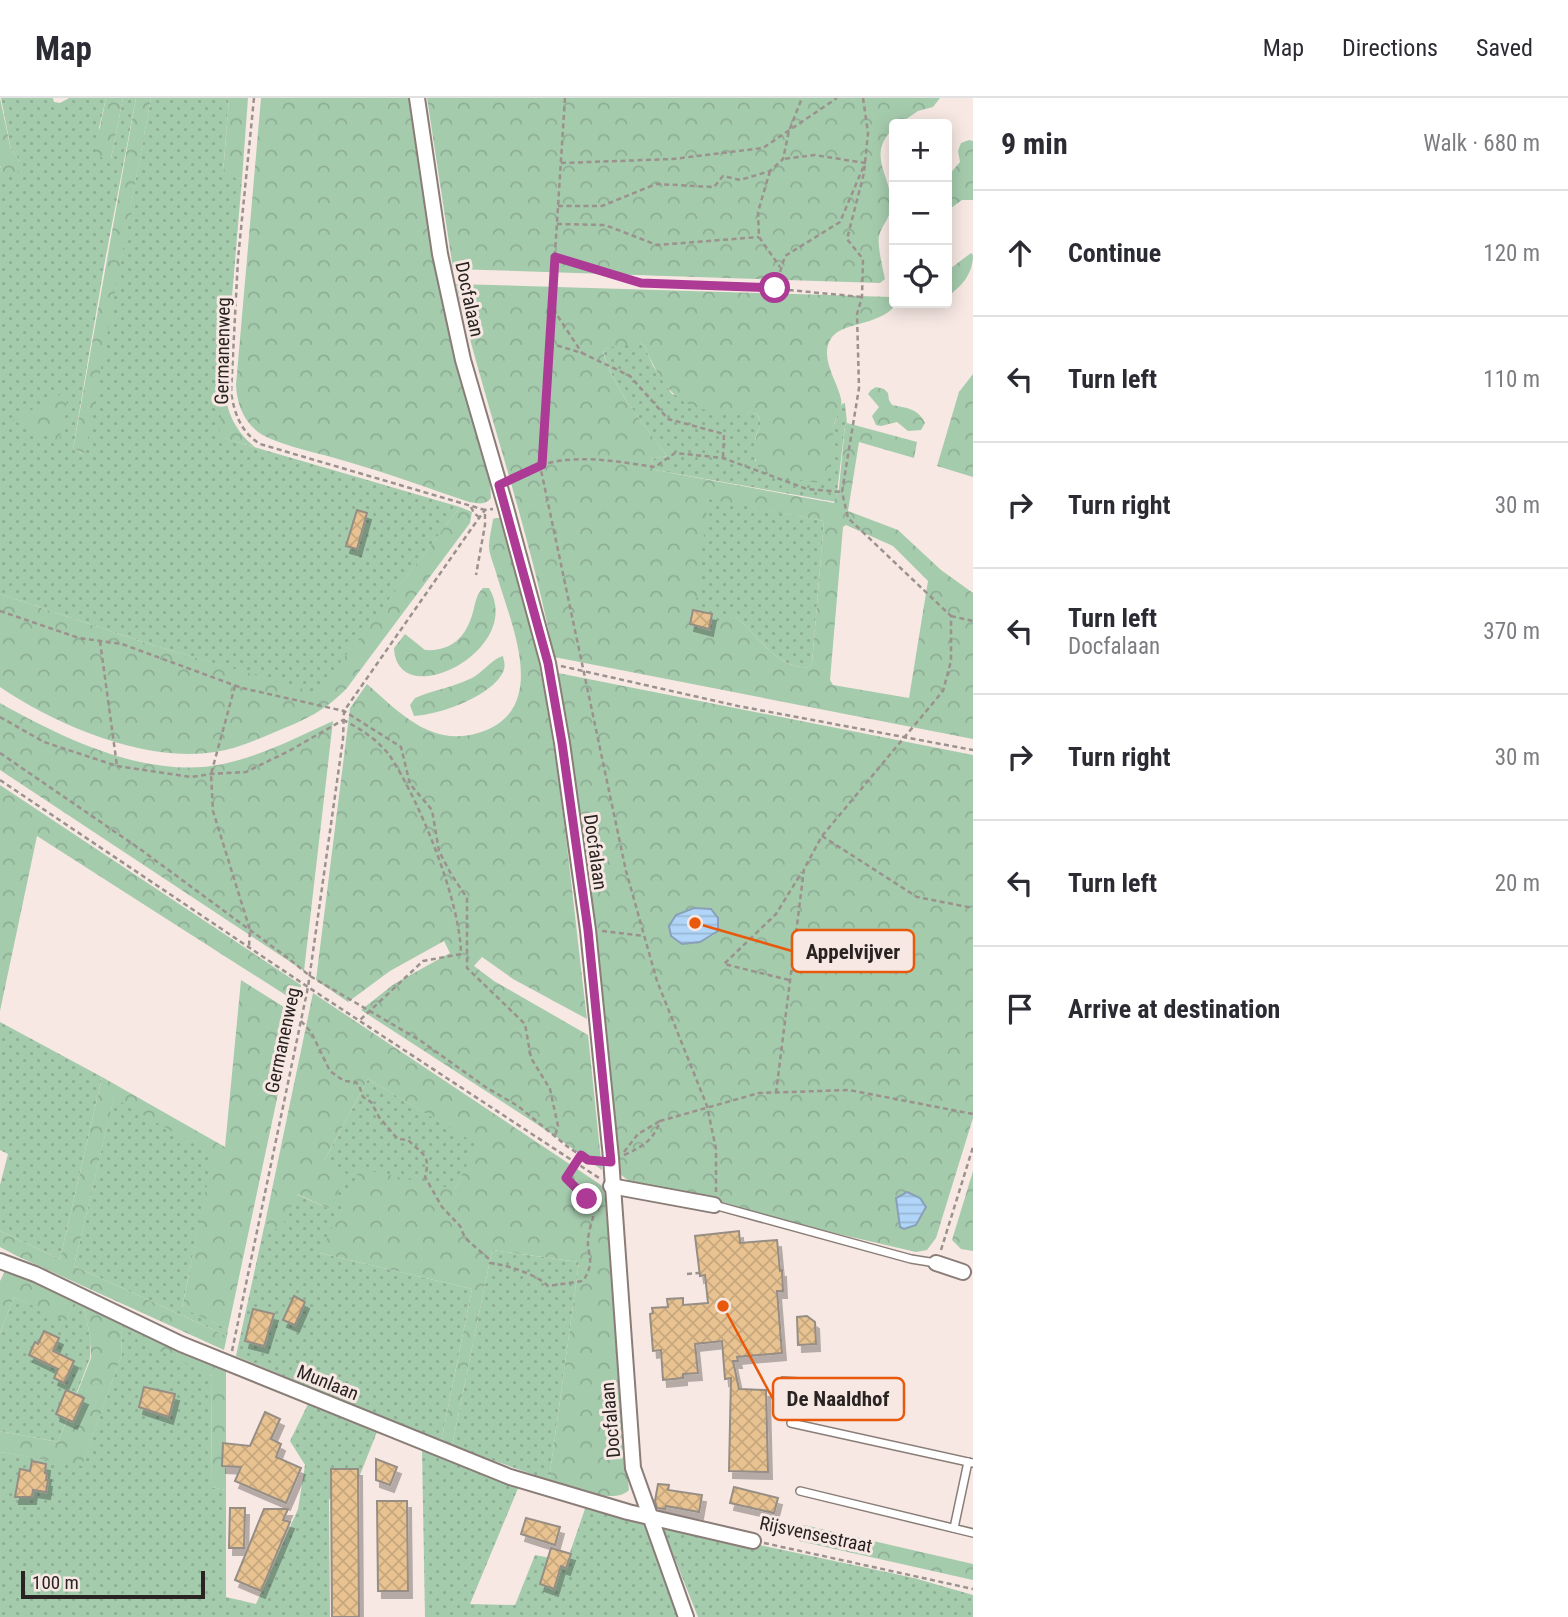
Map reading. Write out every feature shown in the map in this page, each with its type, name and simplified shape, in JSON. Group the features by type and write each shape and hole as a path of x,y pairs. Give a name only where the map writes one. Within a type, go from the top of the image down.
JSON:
{"street":[{"name":"Docfalaan","path":"417,98 440,254 463,359 548,663 588,930 615,1158 611,1186 633,1468 686,1617"},
{"path":"611,1186 714,1205"},
{"name":"Munlaan","path":"0,1261 181,1345 510,1477 650,1518"},
{"path":"936,1263 968,1274"},
{"name":"Rijsvensestraat","path":"650,1518 753,1541"}],"lane":[{"path":"714,1205 911,1259 936,1263"},
{"path":"791,1423 970,1463 954,1528"},
{"path":"800,1490 973,1532"}],"path":[{"name":"Germanenweg","path":"254,98 238,259 231,393 234,413 248,437 260,444 485,510"},
{"path":"565,98 542,465 626,871 657,981 707,1106 716,1149 717,1190 714,1205"},
{"path":"558,206 601,206 656,184 714,187 723,176 740,180 770,171 783,159 789,131 802,98"},
{"path":"561,163 673,159 763,148 837,98"},
{"path":"863,98 868,133 847,239 863,259 862,297 857,314 859,388 842,492 848,518 951,616 973,621"},
{"path":"783,159 815,155 864,163"},
{"path":"775,288 785,256 840,222 864,163"},
{"path":"770,171 758,212 759,237 781,269"},
{"path":"557,224 605,225 657,245 759,237"},
{"path":"555,257 641,283 775,288 862,297"},
{"path":"552,308 582,353"},
{"path":"549,342 582,353 630,376 668,419 724,434 723,458"},
{"path":"499,485 542,465 560,461 608,461 655,467 675,453 723,458 807,489 842,492"},
{"path":"471,506 474,513 480,517"},
{"path":"344,711 485,510 506,508"},
{"path":"476,575 485,510"},
{"path":"0,611 79,638 122,644 235,686 344,711 401,747 410,784 432,810 439,851 467,898 467,968 525,1024 531,1058 550,1089 558,1126 555,1136"},
{"path":"789,980 724,964 776,914 822,836 943,691 951,661 951,616"},
{"path":"100,640 117,766"},
{"path":"548,663 738,706 973,750"},
{"path":"235,686 211,774 213,811 250,930 248,946"},
{"name":"Germanenweg","path":"230,1363 310,976 343,739 344,711"},
{"path":"0,717 44,742 117,766 191,777 246,772 343,720 360,728 388,754 416,804 445,878 461,933 461,954 423,961 359,1020"},
{"path":"0,753 129,841 310,976 421,1041 487,1088 518,1106 588,1160 615,1158 645,1146 656,1134 660,1121"},
{"path":"0,780 611,1186"},
{"path":"822,836 917,897 973,908"},
{"path":"776,1093 804,869"},
{"path":"588,930 644,936"},
{"path":"301,1021 311,1032 330,1071 344,1081 359,1085 363,1097 371,1102 394,1136 408,1140 428,1160 425,1177 442,1207 460,1226 465,1238 489,1259 490,1264 510,1265 548,1286 583,1281 590,1270 592,1259 588,1234 593,1210 585,1195 566,1178 581,1155"},
{"path":"615,1158 638,1134 660,1121 759,1093 849,1090 973,1114"},
{"path":"936,1263 973,1147"},
{"path":"687,1274 699,1273"},
{"name":"Rijsvensestraat","path":"753,1541 973,1589"}],"green space":[{"path":"0,98 11,150 20,161 22,169 14,176 2,173 0,165"},
{"path":"1,98 53,98 54,102 60,103 69,98 106,98 99,128 111,159 123,98 136,98 73,449 84,454 151,98 229,98 223,174 242,179 220,437 460,507 317,694 149,644 0,594 0,165 2,173 20,161 11,150"},
{"path":"106,98 123,98 111,159 102,158 95,151"},
{"path":"136,98 151,98 85,454 73,449"},
{"path":"229,98 248,98 242,179 223,175"},
{"path":"261,98 411,98 478,431 490,477 491,498 486,502 469,502 376,470 276,441 258,432 245,417 239,405 236,385"},
{"path":"427,98 940,98 933,107 918,111 906,119 889,119 889,134 881,147 882,166 889,190 889,216 879,236 885,279 880,283 453,269"},
{"path":"973,141 973,200 962,200 952,207 952,171 960,162 958,151 961,143"},
{"path":"971,253 973,255 969,274 952,292 952,267"},
{"path":"456,284 889,297 889,308 893,308 887,313 837,332 828,344 828,360 841,406 833,428 832,460 816,483 780,476 761,467 755,459 754,448 760,424 757,414 723,413 703,409 680,399 664,383 645,347 640,343 605,348 603,351 621,392 667,456 651,459 655,470 834,503 839,488 847,423 917,442 914,458 859,442 848,511 898,530 941,570 973,593 973,739 554,657 520,517","holes":["708,499 824,521 812,663 809,667 798,667 778,657 736,617 724,618 715,631 706,630 708,614 695,612","846,525 893,546 928,581 909,698 833,685 830,680 843,527"]},
{"path":"625,343 640,343 645,347 653,366 672,394 757,414 761,423 755,439 755,461 833,427 842,404 845,403 847,423 836,502 655,470 651,459 667,456 613,378 603,350"},
{"path":"973,374 973,477 937,466 959,392"},
{"path":"224,387 233,421 242,435 255,447 219,437"},
{"path":"876,387 888,393 892,405 919,414 925,423 921,430 908,431 897,422 876,425 872,416 879,407 868,394"},
{"path":"69,390 59,442 12,420"},
{"path":"708,498 824,521 812,663 809,667 798,667 778,657 736,617 718,627 716,631 686,628"},
{"path":"460,507 472,512 470,523 347,688 314,714 253,741 223,751 188,754 132,747 75,728 0,687 0,594 149,644 317,693"},
{"path":"502,518 508,537 528,615 549,717 562,803 587,1019 513,979 482,957 474,966 494,981 588,1035 602,1170 555,1136 361,1010 394,984 450,953 444,941 390,971 348,1002 316,980 350,708 367,684 417,725 445,735 478,733 500,722 514,706 520,687 517,642 489,550 493,519"},
{"path":"483,588 489,588 496,611 490,633 476,652 457,666 435,675 415,676 400,667 394,648 405,634 425,650 444,648 452,644 468,626 477,597"},
{"path":"503,656 504,670 488,689 464,703 414,716 410,705 415,698 472,678"},
{"path":"558,673 973,755 973,1118 936,1238 927,1250 916,1252 636,1187 619,1173","holes":["694,908 714,935 700,942 682,944 672,936 676,915","907,1192 920,1198 925,1211 916,1225 904,1229 900,1226 896,1198"]},
{"path":"0,703 79,742 137,761 166,766 195,767 237,761 279,746 333,721 304,971 0,770"},
{"path":"0,785 301,985 298,1003 37,836 0,1011"},
{"path":"241,980 295,1014 228,1329 182,1308 213,1155 114,1098 74,1266 227,1336 224,1350 0,1247 0,1231 60,1259 102,1077 225,1147"},
{"path":"313,993 604,1187 629,1490 613,1496 602,1495 549,1480 579,1262 492,1250 452,1446 441,1442 472,1289 320,1253 360,1169 455,1189 477,1144 368,1079 324,1161 347,1174 330,1209 297,1194 280,1231 265,1223"},
{"path":"0,1022 102,1077 60,1259 0,1231 0,1185 8,1154 0,1150"},
{"path":"368,1079 478,1144 455,1189 320,1253 472,1289 441,1442 236,1356 265,1223 280,1230 296,1194 330,1209 324,1161"},
{"path":"114,1097 214,1155 182,1307 228,1329 227,1336 74,1266"},
{"path":"973,1171 973,1251 961,1249 952,1240"},
{"path":"492,1250 579,1262 549,1480 452,1446"},
{"path":"7,1267 75,1300 66,1321 14,1297 0,1333 0,1281"},
{"path":"14,1297 66,1320 75,1300 83,1304 91,1340 90,1358 58,1442 0,1431 0,1333"},
{"path":"83,1304 124,1323 121,1334 122,1354 82,1466 0,1452 0,1431 58,1442 91,1358 91,1340"},
{"path":"124,1323 212,1376 211,1487 226,1490 226,1597 256,1604 298,1509 305,1465 290,1441 308,1404 377,1432 354,1490 329,1499 330,1617 0,1617 0,1452 82,1465 122,1354 121,1334"},
{"path":"138,1329 226,1368 226,1490 211,1487 212,1376 137,1340"},
{"path":"422,1450 519,1486 470,1604 515,1605 535,1555 567,1561 586,1506 642,1519 678,1617 425,1617"},
{"path":"661,1524 914,1578 973,1595 973,1617 698,1617"},
{"path":"804,1525 973,1564 973,1580 799,1541"}],"water":[{"path":"694,908 711,909 718,918 718,931 700,942 682,944 671,936 669,926 676,915"},
{"path":"907,1192 920,1198 926,1207 916,1225 904,1229 900,1227 896,1198"}],"building":[{"path":"357,510 367,513 357,549 346,546"},
{"path":"693,610 712,614 709,629 690,624"},
{"path":"739,1231 740,1243 777,1240 780,1271 782,1270 783,1291 777,1291 782,1353 737,1357 738,1361 733,1361 739,1389 766,1390 768,1472 729,1471 731,1378 725,1379 722,1341 695,1344 698,1373 683,1374 683,1378 663,1380 661,1350 653,1351 650,1314 653,1313 652,1308 668,1307 667,1299 683,1298 683,1305 708,1303 705,1275 700,1276 695,1236"},
{"path":"294,1296 305,1302 295,1325 283,1320"},
{"path":"253,1309 274,1314 264,1346 245,1341"},
{"path":"807,1316 815,1322 816,1344 798,1345 797,1317"},
{"path":"44,1331 59,1338 53,1351 74,1361 64,1383 54,1378 58,1369 29,1355"},
{"path":"782,1377 798,1378 796,1395 780,1393"},
{"path":"144,1387 175,1394 169,1417 139,1407"},
{"path":"66,1390 84,1398 73,1422 56,1414"},
{"path":"265,1412 280,1419 271,1439 281,1444 276,1457 301,1468 286,1503 235,1481 241,1467 222,1466 223,1443 250,1446"},
{"path":"376,1459 397,1467 390,1485 376,1480"},
{"path":"32,1461 46,1464 46,1492 33,1490 32,1497 15,1497 20,1469 30,1471"},
{"path":"331,1469 358,1469 359,1617 332,1617"},
{"path":"658,1484 669,1485 668,1490 702,1495 699,1512 666,1506 665,1509 657,1508 655,1501"},
{"path":"734,1487 778,1498 774,1513 730,1503"},
{"path":"377,1501 407,1501 408,1591 378,1591"},
{"path":"230,1508 245,1508 244,1548 229,1548"},
{"path":"264,1509 288,1509 283,1520 290,1522 261,1591 235,1580"},
{"path":"526,1518 560,1527 555,1545 521,1534"},
{"path":"551,1548 571,1554 566,1568 561,1566 554,1589 540,1584"}],"place":[{"name":"Appelvijver","path":"695,923"},
{"name":"De Naaldhof","path":"723,1306"}],"route":[{"path":"587,1199 566,1178 570,1170 581,1155 588,1160 611,1162 588,930 548,663 499,485 542,465 555,257 641,283 775,288"}]}
